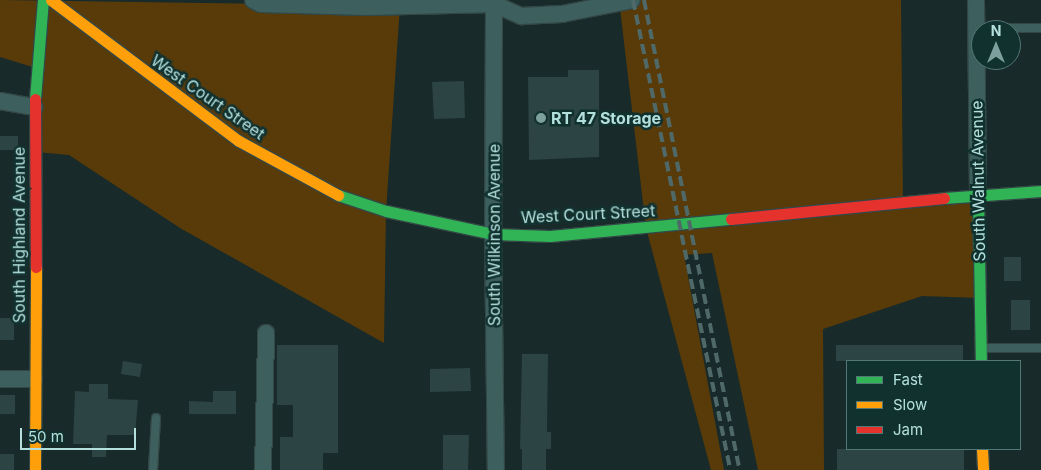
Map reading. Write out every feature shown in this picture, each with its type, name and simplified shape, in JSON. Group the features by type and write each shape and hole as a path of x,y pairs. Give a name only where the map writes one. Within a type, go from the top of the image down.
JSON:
{"main road":[{"name":"South Highland Avenue","path":"35,470 34,379 38,189 34,108 43,0"},
{"name":"West Court Street","path":"51,0 239,141 330,192 386,211 493,234 550,236 593,233 978,195 1041,192"},
{"name":"South Walnut Avenue","path":"978,195 981,360"},
{"path":"982,450 983,470"}],"street":[{"path":"253,0 261,4 494,2 521,16 562,14 632,0"},
{"name":"South Walnut Avenue","path":"976,0 976,20"},
{"name":"South Wilkinson Avenue","path":"494,2 493,234 496,470"},
{"name":"South Walnut Avenue","path":"976,70 978,195"},
{"path":"0,101 34,108"},
{"path":"263,470 266,333"},
{"path":"0,379 34,379"}],"lane":[{"path":"1021,28 1041,28"},
{"path":"981,348 1041,348"},
{"path":"153,470 156,418"}],"shaded area":[{"path":"0,0 400,6 386,211 384,343 180,228 69,155 36,152 36,68 0,57"},
{"path":"619,0 901,0 903,202 978,195 980,298 922,296 823,329 824,470 758,470 712,253 684,255 724,470 711,470 646,228"}],"building":[{"path":"568,70 599,70 599,157 529,160 528,77 568,77"},
{"path":"464,81 465,118 434,119 432,82"},
{"path":"0,136 18,136 18,150 0,150"},
{"path":"1004,257 1021,257 1021,281 1004,281"},
{"path":"1011,300 1030,300 1030,330 1011,330"},
{"path":"0,318 14,318 14,340 0,340"},
{"path":"277,345 338,345 338,453 323,453 323,470 280,470 280,437 293,437 293,405 277,405"},
{"path":"836,345 963,345 963,360 836,361"},
{"path":"522,354 548,354 547,432 551,432 551,449 546,449 546,470 522,470 522,449 520,449"},
{"path":"123,361 142,364 140,377 121,374"},
{"path":"470,368 471,391 430,392 430,369"},
{"path":"89,384 108,384 108,399 138,400 135,435 107,435 106,457 92,457 92,444 73,444 75,391 89,392"},
{"path":"213,391 236,391 236,414 189,414 189,401 213,402"},
{"path":"0,395 15,395 15,414 0,414"},
{"path":"443,435 469,435 468,470 443,470"},
{"path":"837,449 964,450 964,470 837,470"},
{"path":"0,454 14,454 14,470 0,470"}],"railway":[{"path":"633,0 730,470"},
{"path":"644,0 740,470"}],"traffic: fast":[{"path":"35,99 43,0"},
{"path":"944,198 1041,191"},
{"path":"338,195 386,211 493,234 550,236 731,219"},
{"path":"978,195 981,360"}],"traffic: slow":[{"path":"51,0 239,141 338,195"},
{"path":"35,470 36,267"},
{"path":"982,450 983,470"}],"traffic: jam":[{"path":"35,99 36,267"},
{"path":"731,219 944,198"}],"place":[{"name":"RT 47 Storage","path":"541,118"}]}
